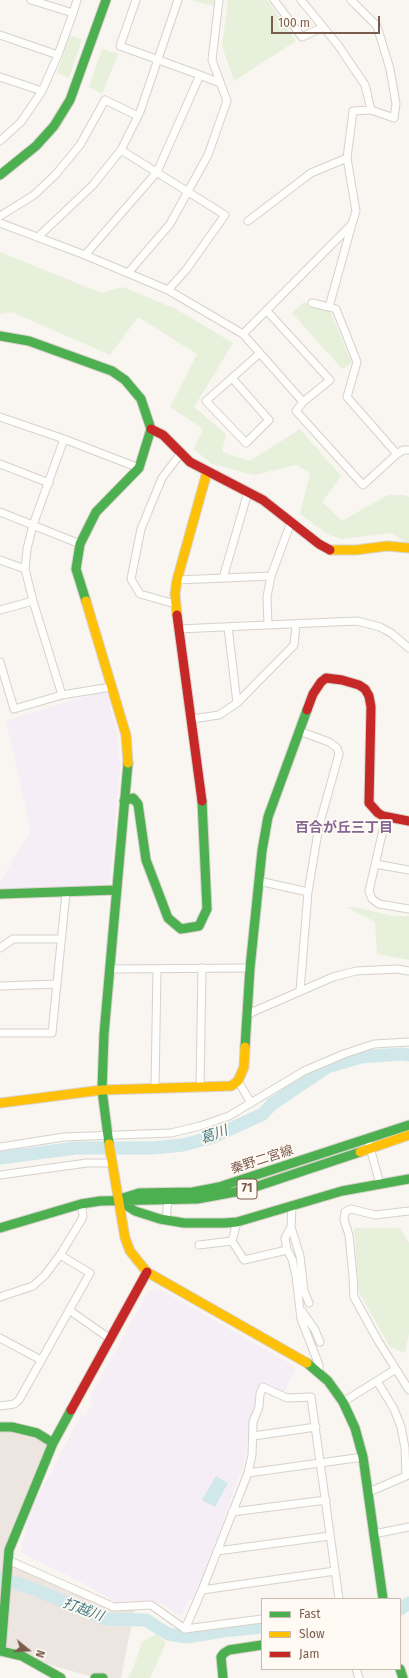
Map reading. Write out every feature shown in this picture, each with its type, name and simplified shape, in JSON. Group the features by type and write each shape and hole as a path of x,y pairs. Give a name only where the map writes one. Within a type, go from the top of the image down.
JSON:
{"street":[{"path":"33,0 73,13"},
{"path":"0,141 21,122 42,91 58,55 77,0"},
{"path":"0,175 36,146 54,126 70,100 106,0"},
{"path":"136,0 120,46 220,83"},
{"path":"38,237 94,186 121,150 138,116 178,0"},
{"path":"128,273 170,224 208,155 227,101 212,60 219,0"},
{"path":"274,0 302,36 323,27"},
{"path":"301,0 338,45 365,85 371,110"},
{"path":"329,307 356,211 347,158 353,111 371,110 394,118 396,104 390,69 377,26 351,0"},
{"path":"0,35 58,55"},
{"path":"85,255 157,172 200,75"},
{"path":"0,77 42,91"},
{"path":"0,216 34,195 56,174 80,145 105,100 138,116"},
{"path":"121,150 225,215 186,270 168,290"},
{"path":"248,221 311,173 347,158"},
{"path":"0,223 85,255 168,290 243,334 303,402"},
{"path":"243,334 352,224"},
{"path":"312,303 336,309 357,362 347,397 397,454"},
{"path":"267,311 330,380 303,402 296,411 363,485 397,454 403,450 409,450"},
{"path":"0,336 29,341 112,371 125,380 141,399 151,429 139,468 96,512 80,544 76,569 126,735 128,764 104,1034 102,1090 108,1137 125,1238 130,1251 146,1272 310,1365 328,1381 343,1402 355,1428 363,1457 383,1598"},
{"path":"232,378 269,420 246,443 206,402 232,378 260,353"},
{"path":"0,417 64,439 139,468"},
{"path":"151,429 163,435 190,462 263,500 319,544 331,550 356,550 387,546 406,546 409,548"},
{"path":"62,695 33,601 25,569 27,549 33,525 64,439"},
{"path":"175,604 140,594 131,579 140,529 162,478 181,453"},
{"path":"0,464 49,483"},
{"path":"124,801 133,798 138,804 146,860 168,918 181,929 199,926 207,909 204,814 175,604 177,580 207,472"},
{"path":"223,578 248,492"},
{"path":"0,512 80,544"},
{"path":"268,625 267,597 271,576 291,522"},
{"path":"0,560 25,569"},
{"path":"177,580 271,576"},
{"path":"0,610 33,601"},
{"path":"178,629 357,621 371,623 391,633 409,648"},
{"path":"192,719 219,715 237,703 294,645 296,624"},
{"path":"228,627 237,703"},
{"path":"0,662 14,709 62,695 111,687"},
{"path":"0,1103 102,1090 231,1086 238,1081 244,1067 250,968 258,881 268,817 313,694 321,682 326,678 342,680 359,685 365,689 369,696 371,707 370,803 378,813 386,817 409,820"},
{"path":"299,731 329,742 337,748 339,754 319,826 308,892 300,991"},
{"path":"386,817 369,891 372,899 379,904 409,909"},
{"path":"375,864 409,870"},
{"path":"258,881 308,892"},
{"path":"0,894 116,890"},
{"path":"0,1033 52,1034 66,892"},
{"path":"0,948 14,939 62,939"},
{"path":"155,1088 157,968"},
{"path":"200,1088 202,968"},
{"path":"110,969 250,968"},
{"path":"248,1014 333,977 356,971 397,969 409,971"},
{"path":"0,986 57,984"},
{"path":"0,1147 64,1137 108,1137 171,1133 200,1126 229,1116 304,1071 344,1054 374,1044 409,1042"},
{"path":"238,1081 251,1103"},
{"name":"秦野二宮線","path":"0,1228 81,1204 118,1200 138,1201 197,1199 246,1190 368,1143 409,1125"},
{"name":"秦野二宮線","path":"118,1200 139,1193 193,1192 219,1187 368,1143 409,1135"},
{"path":"368,1143 380,1184"},
{"path":"0,1175 112,1160"},
{"path":"118,1200 135,1211 166,1220 184,1223 237,1222 342,1191 409,1179"},
{"path":"166,1220 168,1200"},
{"path":"0,1297 32,1286 45,1275 60,1255 82,1219 81,1204"},
{"path":"292,1206 291,1227 300,1256 304,1291 309,1304"},
{"path":"409,1211 375,1215 351,1209 345,1212 344,1217 349,1235 354,1297 409,1390"},
{"path":"237,1222 232,1241 244,1260 287,1250"},
{"path":"291,1227 285,1238 287,1250 292,1260 296,1276 301,1320 319,1365 319,1374"},
{"path":"199,1245 232,1241"},
{"path":"0,1406 14,1404 19,1400 90,1273 60,1255"},
{"path":"61,1678 22,1656 1,1651 9,1550 54,1443 109,1338 146,1272"},
{"path":"300,1306 306,1318 315,1330 320,1342"},
{"path":"69,1310 109,1338"},
{"path":"0,1338 41,1360"},
{"path":"343,1402 396,1369"},
{"path":"368,1492 406,1476 405,1448 401,1427 394,1409 377,1381"},
{"path":"185,1628 202,1590 248,1473 252,1456 253,1422 259,1407 260,1394 263,1387 287,1398 311,1397 339,1598"},
{"path":"0,1428 12,1427 37,1434 54,1443"},
{"path":"253,1436 316,1427"},
{"path":"248,1473 363,1457"},
{"path":"232,1512 326,1500"},
{"path":"374,1534 409,1527"},
{"path":"217,1551 330,1536"},
{"path":"8,1560 114,1607 151,1605 185,1628 261,1619"},
{"path":"202,1590 335,1571"},
{"path":"223,1678 221,1658 224,1653 229,1650 261,1645"},
{"path":"95,1678 103,1678"}],"shaded area":[{"path":"106,690 117,733 120,766 110,882 105,887 0,889 0,882 30,832 6,721"},
{"path":"158,1288 296,1367 284,1393 262,1382 260,1388 257,1388 244,1463 194,1601 189,1599 182,1614 178,1615 166,1606 149,1601 116,1602 78,1580 21,1553 28,1515 81,1415 85,1417 93,1402 90,1396 149,1291"},
{"path":"12,1427 53,1443 8,1560 111,1606 135,1606 121,1678 97,1678 0,1651 0,1428"}],"green space":[{"path":"191,0 214,0 214,6"},
{"path":"228,0 267,0 296,41 234,81 222,46"},
{"path":"70,36 82,39 69,78 57,73"},
{"path":"102,49 118,54 102,94 89,87"},
{"path":"0,252 101,293 123,287 176,309 233,343 194,407 226,434 222,452 250,461 300,429 341,476 322,502 342,521 388,495 404,495 409,497 409,545 392,533 342,539 329,535 300,514 310,473 296,465 254,475 212,464 194,449 203,429 170,407 197,354 138,317 110,355 12,312 0,314"},
{"path":"304,302 330,311 352,363 342,369 292,313"},
{"path":"346,907 359,908 393,916 409,916 409,960 377,954 375,922"},
{"path":"354,1228 400,1228 409,1243 409,1333 405,1353 390,1347 359,1292"},
{"path":"156,1634 166,1643 150,1678 128,1678 133,1669 142,1642"}],"water":[{"path":"216,1476 228,1483 215,1507 202,1500"}],"waterway":[{"name":"葛川","path":"0,1158 76,1148 153,1148 183,1145 213,1137 263,1114 272,1104 327,1067 361,1057 402,1054 409,1055"},
{"name":"打越川","path":"0,1578 34,1589 105,1619 146,1620 168,1634 187,1637 261,1627"},
{"name":"打越川","path":"401,1608 409,1603"}],"traffic: fast":[{"path":"0,175 36,146 54,126 70,100 106,0"},
{"path":"0,336 29,341 112,371 125,380 141,399 151,429 139,468 96,512 80,544 76,569 86,601"},
{"path":"245,1047 250,968 262,851 268,817 307,710"},
{"path":"109,1144 102,1090 104,1034 128,763"},
{"path":"124,801 133,798 138,804 146,860 168,918 181,929 199,926 207,909 202,801"},
{"path":"0,894 116,890"},
{"path":"123,1198 139,1193 193,1192 219,1187 409,1125"},
{"path":"0,1228 81,1204 100,1201 197,1199 246,1190 360,1152"},
{"path":"118,1200 135,1211 160,1219 184,1223 225,1223 237,1222 342,1191 409,1179"},
{"path":"307,1363 328,1381 343,1402 355,1428 363,1457 383,1598"},
{"path":"1,1651 9,1550 53,1443 71,1410"},
{"path":"0,1427 12,1427 37,1433 53,1443"},
{"path":"223,1678 221,1657 224,1653 229,1650 261,1645"},
{"path":"0,1651 22,1656 61,1678"},
{"path":"400,1670 403,1678"},
{"path":"95,1678 103,1678"}],"traffic: slow":[{"path":"177,615 175,594 177,580 207,472"},
{"path":"330,550 356,550 387,546 409,548"},
{"path":"86,601 126,735 128,763"},
{"path":"0,1103 102,1090 231,1086 238,1081 244,1067 245,1047"},
{"path":"360,1152 409,1135"},
{"path":"109,1144 125,1238 130,1251 147,1272 307,1363"}],"traffic: jam":[{"path":"151,429 163,435 190,462 263,500 319,544 330,550"},
{"path":"177,615 202,801"},
{"path":"307,710 313,694 321,682 326,678 342,680 359,685 365,689 369,696 371,707 369,803 378,813 383,816 409,821"},
{"path":"71,1410 147,1272"}],"district":[{"name":"百合が丘三丁目","path":"344,828"}]}
